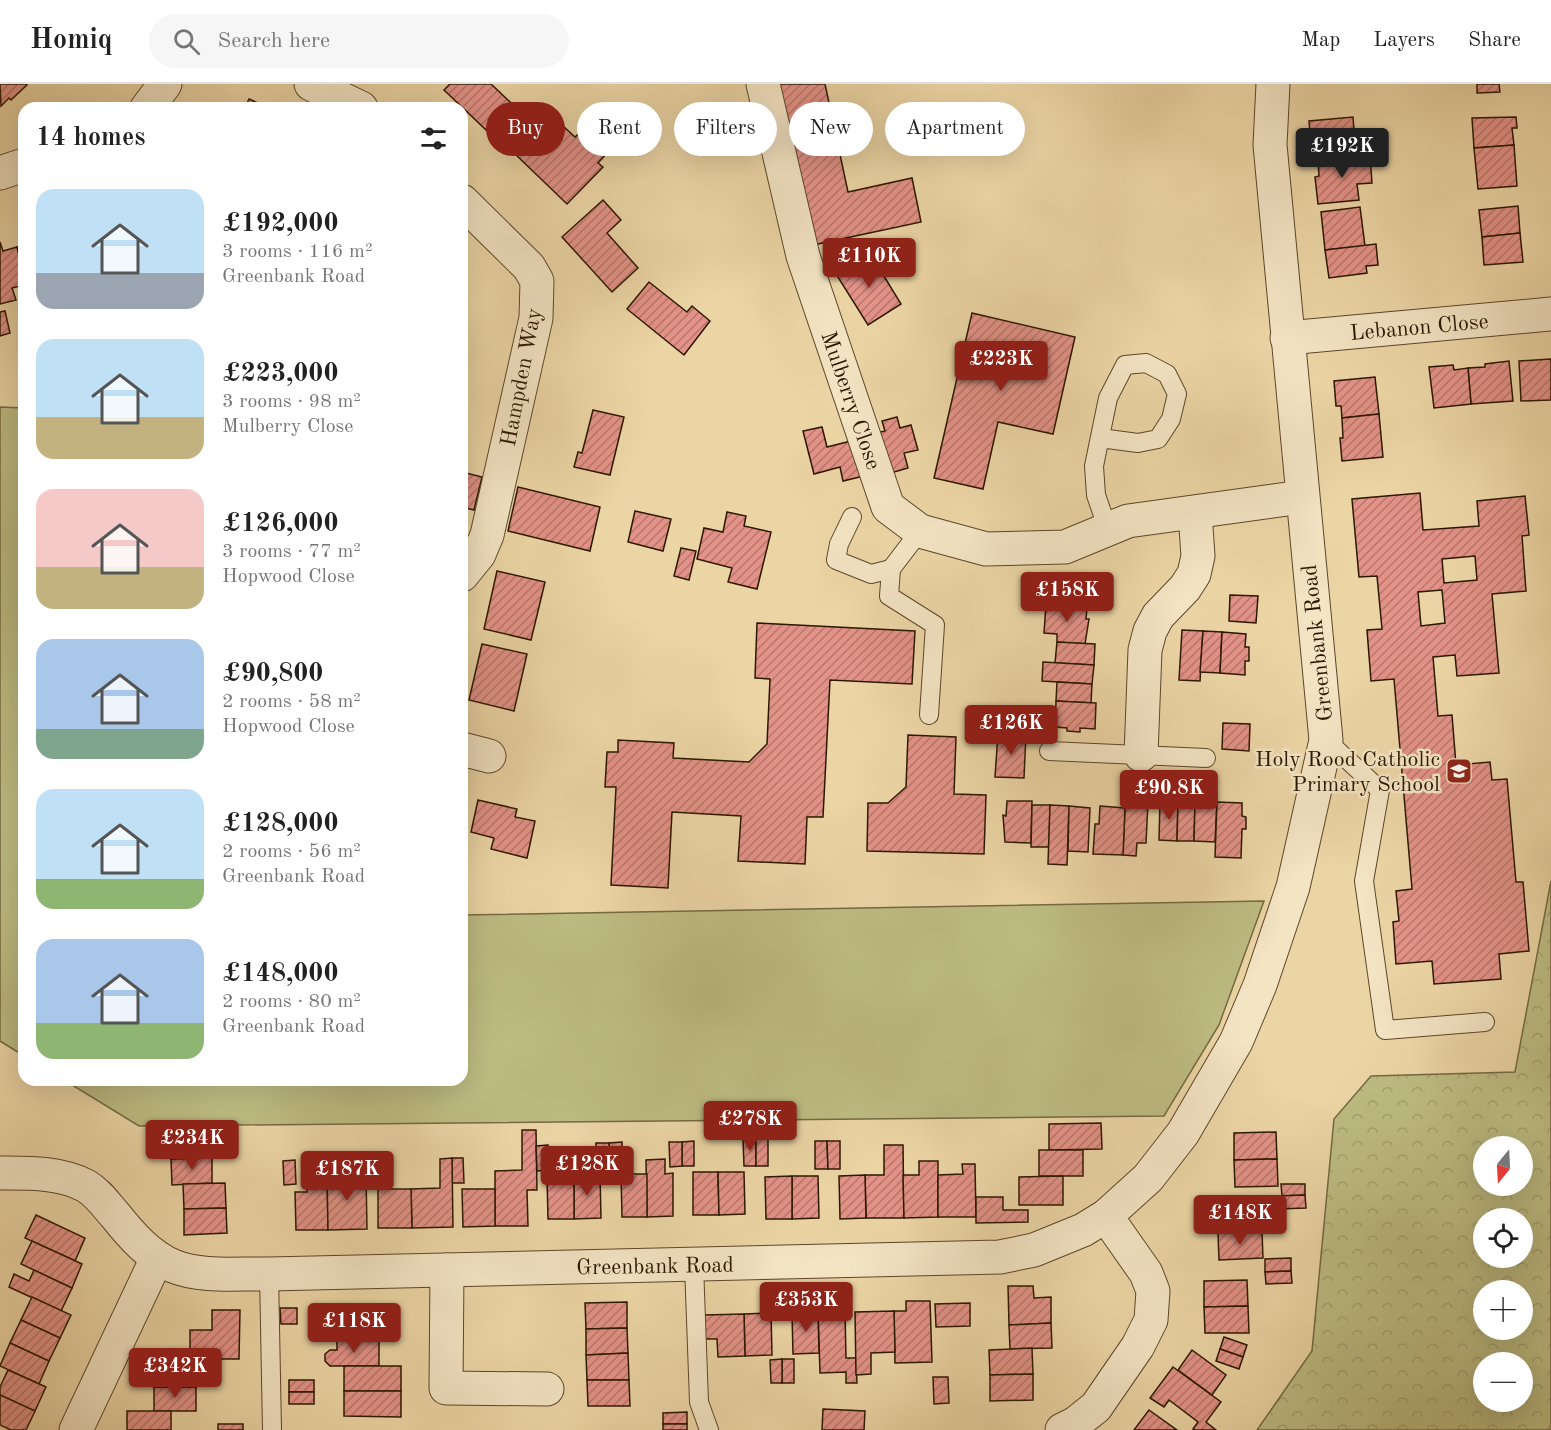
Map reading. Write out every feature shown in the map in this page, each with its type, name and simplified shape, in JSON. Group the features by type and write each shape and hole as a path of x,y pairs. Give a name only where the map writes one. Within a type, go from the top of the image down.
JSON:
{"street":[{"path":"152,102 165,84"},
{"path":"310,84 348,102"},
{"name":"Mulberry Close","path":"763,84 803,256 888,507 920,531"},
{"name":"Greenbank Road","path":"10,1173 70,1179 86,1186 99,1195 128,1232 157,1258 174,1266 193,1271 269,1274 1000,1257 1034,1250 1062,1240 1106,1216 1148,1178 1183,1133 1236,1042 1260,986 1293,887 1326,740 1270,146 1273,84"},
{"path":"0,173 18,167"},
{"name":"Hampden Way","path":"468,207 529,267 537,281 536,318 487,535 479,554 468,568"},
{"name":"Lebanon Close","path":"1287,338 1551,314"},
{"path":"920,531 986,549 1065,547 1128,521 1302,496"},
{"path":"1141,755 1145,650 1150,631 1158,616 1185,588 1194,574 1198,556 1195,513"},
{"path":"1062,1430 1076,1423 1096,1407 1138,1346 1152,1320 1153,1291 1146,1273 1106,1216"},
{"path":"76,1430 157,1258"},
{"path":"447,1270 446,1388 547,1389"}],"lane":[{"path":"1100,438 1138,443 1158,439 1171,419 1177,394 1167,374 1146,363 1125,365 1108,398 1094,466 1096,495 1108,530"},
{"path":"852,516 839,544 836,560 871,574 891,569"},
{"path":"920,531 891,569 889,596 935,625 929,715"},
{"path":"1326,740 1380,790 1364,881 1385,1030 1485,1022"},
{"path":"1049,751 1206,758"},
{"path":"694,1264 699,1402 709,1430"},
{"path":"269,1274 272,1430"}],"green space":[{"path":"0,407 18,408 18,1052 0,1041"},
{"path":"1551,881 1551,1430 1257,1430 1312,1351 1334,1119 1371,1076 1515,1072"},
{"path":"1264,901 1219,1025 1164,1116 139,1126 74,1086 468,1086 468,915"}],"building":[{"path":"0,84 26,84 27,85 1,106"},
{"path":"450,84 491,84 510,102 486,102 486,130 468,113 468,102 457,102 444,90"},
{"path":"775,84 825,84 829,102 789,102 789,143"},
{"path":"1477,84 1499,84 1500,92 1477,93"},
{"path":"1353,117 1356,157 1318,160 1316,146 1311,146 1309,121"},
{"path":"1516,117 1517,128 1512,128 1514,145 1474,148 1472,118"},
{"path":"565,128 575,137 577,135 577,156 604,156 598,163 603,167 567,204 517,156 565,156"},
{"path":"1514,145 1517,186 1478,189 1474,148"},
{"path":"792,156 840,156 848,192 912,178 921,222 813,245"},
{"path":"1370,156 1372,183 1357,184 1359,200 1318,204 1315,177 1319,176 1318,160"},
{"path":"603,200 621,220 607,233 638,268 612,292 562,237"},
{"path":"1518,206 1520,233 1482,237 1479,210"},
{"path":"1360,207 1365,246 1325,250 1321,212"},
{"path":"1520,233 1523,262 1484,265 1482,237"},
{"path":"0,242 3,251 17,247 18,286 12,288 16,300 0,304"},
{"path":"1376,244 1378,265 1366,266 1367,273 1329,278 1325,250"},
{"path":"870,253 901,304 868,325 836,274"},
{"path":"649,282 687,312 692,306 710,321 684,355 627,309"},
{"path":"5,311 10,333 0,336 0,312"},
{"path":"972,313 1075,337 1053,434 998,422 983,489 934,478"},
{"path":"1551,359 1551,400 1521,401 1519,361"},
{"path":"1509,361 1513,401 1471,404 1468,368 1485,367 1485,364"},
{"path":"1453,365 1454,370 1468,368 1471,404 1434,408 1429,367"},
{"path":"1375,377 1379,414 1342,418 1341,406 1336,406 1334,381"},
{"path":"593,410 624,417 610,475 574,467 578,452 582,453"},
{"path":"1379,414 1383,457 1342,461 1340,438 1343,438 1342,418"},
{"path":"897,417 900,428 911,425 918,450 904,453 908,468 887,474 876,433 885,431 882,421"},
{"path":"822,427 827,447 855,440 864,476 843,481 840,467 814,474 803,431"},
{"path":"468,474 482,477 474,510 468,508"},
{"path":"518,487 600,507 590,551 508,531"},
{"path":"1420,493 1423,530 1479,526 1477,501 1525,496 1529,535 1522,536 1526,591 1492,594 1499,673 1457,676 1455,655 1433,657 1438,716 1452,715 1456,765 1490,762 1492,780 1507,779 1516,882 1523,882 1529,951 1499,954 1501,979 1434,984 1432,961 1396,964 1393,922 1399,921 1396,891 1412,889 1394,679 1371,681 1367,630 1382,629 1377,576 1359,577 1352,499","holes":["1475,556 1477,580 1444,583 1442,559","1442,590 1445,623 1421,626 1418,592"]},
{"path":"635,511 671,519 663,551 628,542"},
{"path":"727,512 746,516 744,526 771,532 757,589 728,582 732,568 697,559 704,528 723,532"},
{"path":"681,548 696,551 689,580 674,576"},
{"path":"497,571 545,582 531,640 484,629"},
{"path":"1230,595 1258,596 1256,623 1229,621"},
{"path":"1046,604 1087,608 1086,619 1089,619 1085,644 1057,642 1057,634 1044,633"},
{"path":"757,623 915,631 912,684 830,680 823,817 807,817 805,864 738,861 741,816 672,812 668,888 611,885 616,787 605,787 607,752 618,752 618,740 674,743 673,758 749,762 767,744 770,679 755,678"},
{"path":"1182,630 1203,631 1200,681 1179,680"},
{"path":"1203,631 1222,632 1220,673 1200,672"},
{"path":"1222,632 1246,634 1245,647 1249,647 1249,661 1245,661 1245,675 1220,673"},
{"path":"1057,642 1095,644 1094,665 1055,663"},
{"path":"482,644 527,654 514,711 469,700"},
{"path":"1043,662 1094,665 1092,684 1042,681"},
{"path":"1057,682 1092,684 1091,703 1056,701"},
{"path":"1056,701 1096,703 1095,729 1080,728 1080,732 1055,727"},
{"path":"1223,723 1250,724 1249,751 1222,749"},
{"path":"998,733 1026,734 1024,778 995,777"},
{"path":"908,735 956,737 954,794 986,795 984,854 867,851 868,803 888,803 906,787"},
{"path":"478,800 517,809 515,817 535,821 527,858 491,849 494,838 471,832"},
{"path":"1007,801 1032,801 1031,843 1005,842 1003,815 1006,816"},
{"path":"1135,801 1148,802 1146,843 1137,843 1136,856 1123,855 1125,808 1134,808"},
{"path":"1160,802 1178,802 1177,841 1159,840"},
{"path":"1178,802 1195,803 1194,841 1177,841"},
{"path":"1217,802 1215,842 1194,841 1195,803"},
{"path":"1217,802 1242,803 1242,816 1246,817 1246,829 1242,829 1241,858 1215,857"},
{"path":"1032,805 1050,805 1049,847 1031,847"},
{"path":"1050,805 1069,806 1067,865 1048,864"},
{"path":"1069,806 1090,808 1088,852 1068,851"},
{"path":"1100,806 1125,808 1123,855 1093,854 1095,824 1099,824"},
{"path":"1101,1123 1102,1149 1049,1150 1049,1124"},
{"path":"211,1130 212,1158 171,1159 171,1132"},
{"path":"522,1130 536,1130 537,1190 527,1190 528,1226 495,1226 495,1171 522,1170"},
{"path":"1276,1132 1277,1159 1234,1160 1234,1133"},
{"path":"743,1139 756,1139 756,1166 744,1166"},
{"path":"756,1139 768,1139 768,1166 756,1166"},
{"path":"694,1141 694,1166 682,1166 682,1142"},
{"path":"815,1141 827,1141 828,1169 815,1169"},
{"path":"827,1141 840,1141 840,1169 828,1169"},
{"path":"622,1142 622,1168 609,1168 609,1143"},
{"path":"669,1142 682,1142 682,1166 670,1167"},
{"path":"596,1143 609,1143 609,1168 596,1169"},
{"path":"548,1145 549,1170 537,1171 536,1146"},
{"path":"884,1145 903,1145 904,1218 866,1218 865,1175 884,1175"},
{"path":"1039,1150 1083,1150 1083,1176 1039,1176"},
{"path":"212,1158 212,1183 172,1185 171,1159"},
{"path":"452,1158 463,1158 464,1183 452,1183"},
{"path":"452,1158 453,1227 412,1228 411,1189 440,1188 440,1159"},
{"path":"665,1159 665,1174 673,1173 673,1216 647,1217 646,1160"},
{"path":"1277,1159 1278,1186 1235,1187 1234,1160"},
{"path":"295,1160 296,1184 284,1185 283,1161"},
{"path":"370,1160 382,1160 382,1184 370,1185"},
{"path":"919,1161 938,1161 938,1217 904,1218 903,1175 919,1175"},
{"path":"962,1164 975,1164 976,1217 938,1217 938,1175 963,1174"},
{"path":"693,1172 718,1172 719,1215 693,1215"},
{"path":"718,1172 744,1172 745,1214 719,1215"},
{"path":"327,1174 328,1230 296,1230 295,1192 307,1192 307,1175"},
{"path":"327,1174 366,1174 367,1229 328,1230"},
{"path":"621,1174 647,1174 647,1217 622,1217"},
{"path":"574,1175 600,1175 601,1218 574,1219"},
{"path":"574,1175 574,1219 548,1219 547,1176"},
{"path":"865,1175 866,1218 840,1219 839,1176"},
{"path":"792,1176 818,1176 819,1218 792,1219"},
{"path":"792,1176 792,1219 766,1219 765,1177"},
{"path":"1063,1176 1063,1205 1019,1205 1019,1177"},
{"path":"225,1183 226,1208 184,1209 183,1184"},
{"path":"1281,1184 1305,1184 1305,1195 1282,1196"},
{"path":"378,1189 411,1189 412,1228 378,1228"},
{"path":"462,1189 495,1189 495,1226 463,1227"},
{"path":"1305,1195 1306,1208 1278,1209 1278,1196"},
{"path":"976,1197 1003,1197 1003,1210 1028,1210 1028,1222 976,1223"},
{"path":"1276,1206 1276,1231 1210,1233 1209,1208"},
{"path":"226,1208 227,1233 184,1235 184,1209"},
{"path":"36,1215 85,1238 75,1261 25,1238"},
{"path":"1262,1231 1263,1258 1219,1260 1218,1233"},
{"path":"32,1241 82,1264 72,1288 21,1264"},
{"path":"1291,1258 1291,1271 1265,1272 1265,1259"},
{"path":"34,1270 72,1288 61,1311 9,1287 14,1274 29,1281"},
{"path":"1291,1271 1292,1283 1266,1284 1265,1272"},
{"path":"1247,1280 1248,1306 1204,1307 1204,1281"},
{"path":"1008,1286 1033,1286 1034,1298 1051,1297 1051,1323 1009,1325"},
{"path":"32,1297 71,1315 60,1338 21,1320"},
{"path":"906,1301 930,1301 932,1362 895,1363 894,1311 906,1311"},
{"path":"627,1302 627,1328 586,1329 585,1303"},
{"path":"970,1303 970,1326 936,1327 935,1304"},
{"path":"321,1306 379,1307 379,1340 337,1340 337,1329 321,1329"},
{"path":"1248,1306 1249,1333 1205,1333 1204,1307"},
{"path":"280,1308 297,1308 297,1324 281,1324"},
{"path":"212,1310 240,1310 239,1359 212,1359 212,1353 190,1353 190,1330 212,1330"},
{"path":"845,1311 846,1358 856,1358 857,1383 846,1383 846,1372 820,1373 818,1312"},
{"path":"894,1311 895,1352 871,1353 871,1374 856,1375 855,1312"},
{"path":"818,1312 819,1353 793,1354 792,1313"},
{"path":"771,1313 772,1355 745,1356 744,1314"},
{"path":"744,1314 745,1356 718,1357 717,1339 705,1339 704,1315"},
{"path":"21,1320 60,1338 49,1361 10,1343"},
{"path":"1051,1323 1052,1348 1010,1349 1009,1325"},
{"path":"627,1328 628,1353 586,1355 586,1329"},
{"path":"1224,1337 1247,1345 1243,1357 1220,1349"},
{"path":"337,1340 379,1340 379,1366 330,1366 325,1361 325,1354 330,1350 337,1350"},
{"path":"10,1343 49,1361 39,1384 0,1366"},
{"path":"1032,1348 1033,1374 990,1375 989,1350"},
{"path":"1220,1349 1243,1357 1239,1369 1216,1361"},
{"path":"1192,1350 1226,1375 1212,1395 1178,1370"},
{"path":"628,1353 629,1380 587,1380 586,1355"},
{"path":"782,1359 794,1359 794,1383 782,1383"},
{"path":"782,1359 782,1383 771,1383 770,1360"},
{"path":"154,1361 196,1361 196,1387 154,1387"},
{"path":"344,1366 401,1366 401,1391 344,1391"},
{"path":"1173,1367 1221,1402 1206,1422 1216,1430 1195,1430 1193,1429 1198,1422 1169,1400 1164,1407 1150,1398"},
{"path":"8,1370 46,1387 35,1411 0,1395 0,1387"},
{"path":"1033,1374 1033,1400 990,1401 990,1375"},
{"path":"933,1377 948,1377 949,1403 934,1404"},
{"path":"289,1380 314,1380 314,1392 289,1392"},
{"path":"587,1380 629,1380 630,1406 588,1406"},
{"path":"154,1387 196,1387 196,1411 154,1411"},
{"path":"344,1391 401,1391 401,1417 344,1416"},
{"path":"289,1392 314,1392 314,1404 289,1404"},
{"path":"0,1395 35,1411 26,1430 11,1430 0,1425"},
{"path":"823,1409 865,1411 864,1430 822,1430"},
{"path":"1149,1410 1177,1430 1134,1430"},
{"path":"127,1411 171,1411 171,1430 127,1430"},
{"path":"687,1412 687,1424 663,1424 663,1413"},
{"path":"218,1424 243,1424 243,1430 218,1430"},
{"path":"663,1424 687,1424 687,1430 663,1430"}],"place":[{"name":"Holy Rood Catholic Primary School","path":"1459,771"}]}
